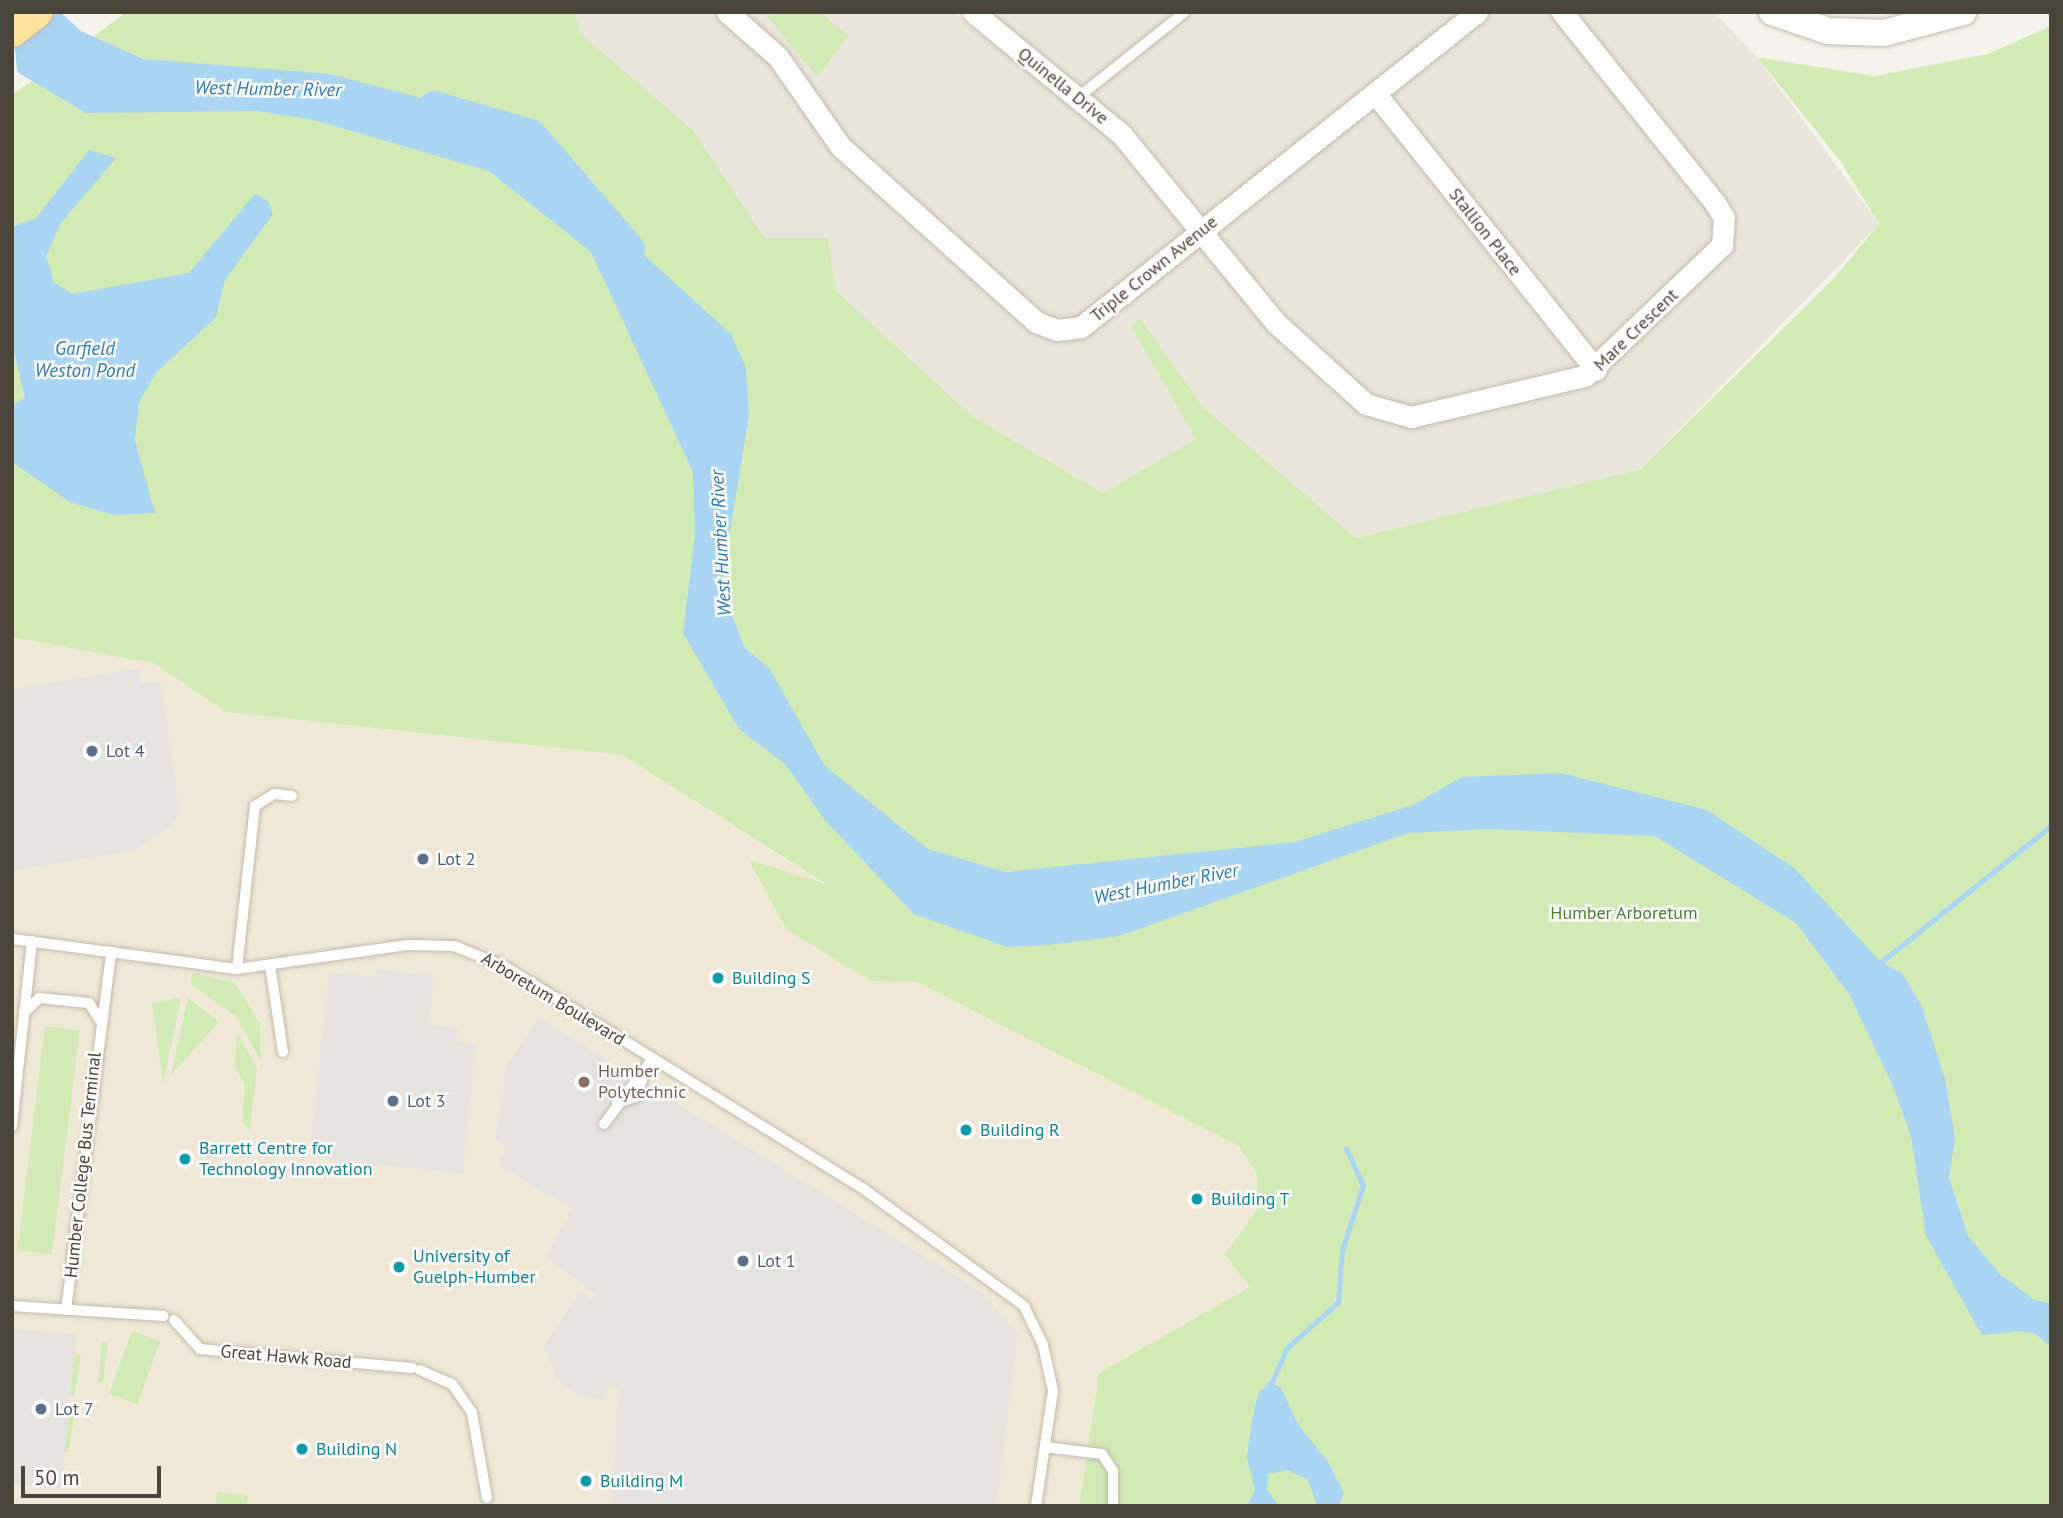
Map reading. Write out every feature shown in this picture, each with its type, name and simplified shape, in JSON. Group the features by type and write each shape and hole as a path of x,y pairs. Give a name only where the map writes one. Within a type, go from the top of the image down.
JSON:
{"main road":[{"path":"12,31 36,12"}],"street":[{"name":"Triple Crown Avenue","path":"727,12 778,57 840,146 1036,321 1057,330 1081,327 1477,12"},
{"name":"Quinella Drive","path":"973,12 1122,135 1199,233"},
{"name":"Mare Crescent","path":"1199,233 1259,306 1376,411 1411,417 1570,383 1596,370 1722,245 1724,218 1562,12"},
{"path":"1772,12 1828,31 1884,33 1963,12"},
{"name":"Stallion Place","path":"1375,93 1596,370"}],"lane":[{"path":"1076,99 1185,12"},
{"path":"237,969 256,806 274,794 292,796"},
{"name":"Arboretum Boulevard","path":"12,939 237,969 407,945 454,946 504,967 866,1190 1024,1306 1043,1345 1053,1391 1036,1506"},
{"path":"12,1126 32,941"},
{"name":"Humber College Bus Terminal","path":"66,1311 99,1019 111,952"},
{"path":"270,965 284,1052"},
{"path":"24,1013 39,998 89,1003 99,1019"},
{"path":"604,1124 653,1058"},
{"name":"Great Hawk Road","path":"12,1306 169,1318 200,1349 416,1369 452,1384 472,1413 487,1498"},
{"path":"1045,1447 1102,1454 1113,1471 1113,1506"}],"shaded area":[{"path":"576,12 953,12 980,35 998,12 1714,12 1757,57 1879,224 1641,469 1356,538 1203,407 1140,318 1151,355 1197,439 1103,493 972,416 836,291 828,238 765,238 693,130 580,33"},
{"name":"Humber Polytechnic","path":"31,636 153,663 226,712 622,755 872,914 1264,1145 1319,1248 1099,1373 1079,1506 12,1506 12,637"},
{"name":"Lot 4","path":"138,668 141,683 161,683 180,812 170,827 134,850 12,871 12,690"},
{"name":"Lot 3","path":"377,969 434,976 429,1025 458,1028 457,1042 476,1045 463,1174 309,1157 329,972 375,977"},
{"name":"Lot 1","path":"538,1017 982,1292 1018,1333 997,1506 611,1506 619,1386 607,1386 604,1400 575,1394 557,1380 544,1345 580,1291 592,1300 595,1294 546,1257 572,1209 498,1165 508,1147 495,1141 506,1067"},
{"name":"Lot 7","path":"12,1329 77,1334 61,1489 12,1484"}],"green space":[{"name":"Humber Arboretum","path":"127,12 576,12 580,33 693,130 765,238 828,238 836,291 972,416 1103,493 1196,439 1131,326 1140,318 1203,407 1356,538 1641,469 1833,279 1879,224 1841,162 1757,57 1874,76 1988,54 2051,26 2051,1506 1079,1506 1099,1373 1250,1287 1225,1255 1258,1208 1257,1174 1239,1146 917,982 871,981 787,930 749,860 826,884 622,755 226,712 153,663 12,637 12,95"},
{"path":"820,12 848,36 817,77 766,15"},
{"path":"192,973 235,983 260,1024 261,1062 237,1017 191,984"},
{"path":"181,997 163,1084 152,1003"},
{"path":"188,998 219,1022 171,1075"},
{"path":"45,1026 80,1030 52,1255 17,1250"},
{"path":"237,1033 257,1068 250,1131 242,1122 245,1084 234,1065"},
{"path":"132,1331 160,1341 137,1404 109,1394"},
{"path":"102,1342 108,1342 103,1383 98,1382"},
{"path":"75,1354 81,1355 75,1395 69,1394"},
{"path":"69,1411 75,1412 69,1452 63,1451"},
{"path":"217,1492 248,1496 247,1504 263,1506 215,1506"}],"water":[{"path":"12,12 60,12 81,31 143,59 330,74 459,108 570,177 600,215 731,334 746,368 749,415 721,587 745,648 770,669 824,765 928,849 1006,872 1295,842 1413,805 1462,777 1561,773 1707,810 1794,868 1881,962 1902,973 1922,1007 1945,1079 1955,1138 1949,1178 1968,1236 2033,1314 2035,1330 1982,1335 1926,1236 1911,1136 1894,1088 1849,994 1796,923 1655,836 1488,829 1408,833 1119,936 1048,945 1007,947 914,914 825,820 785,764 739,729 683,633 695,535 693,472 591,252 489,171 314,120 257,111 86,113 17,72"},
{"name":"Garfield Weston Pond","path":"89,150 116,158 61,223 46,256 54,282 72,294 189,273 255,194 268,201 273,214 225,280 216,317 156,373 139,402 135,440 155,513 114,515 70,502 12,462 12,405 25,398 12,341 12,227 36,218"},
{"path":"1269,1382 1281,1388 1298,1424 1329,1463 1344,1493 1339,1506 1317,1506 1308,1480 1287,1470 1268,1474 1267,1489 1279,1506 1247,1506 1255,1490 1247,1458 1251,1426 1258,1394"}],"waterway":[{"name":"West Humber River","path":"434,107 530,135 628,249"},
{"path":"1881,962 2051,826"},
{"path":"1271,1384 1287,1348 1338,1302 1342,1250 1363,1185 1346,1149"},
{"name":"West Humber River","path":"1995,1291 2027,1315 2051,1320"},
{"path":"2035,1330 2051,1343"}],"place":[{"name":"Lot 4","path":"92,751"},
{"name":"Lot 2","path":"423,859"},
{"name":"Building S","path":"718,978"},
{"name":"Humber Polytechnic","path":"584,1082"},
{"name":"Lot 3","path":"393,1101"},
{"name":"Building R","path":"966,1130"},
{"name":"Barrett Centre for Technology Innovation","path":"185,1159"},
{"name":"Building T","path":"1197,1199"},
{"name":"Lot 1","path":"743,1261"},
{"name":"University of Guelph-Humber","path":"399,1267"},
{"name":"Lot 7","path":"41,1409"},
{"name":"Building N","path":"302,1449"},
{"name":"Building M","path":"586,1481"}]}
